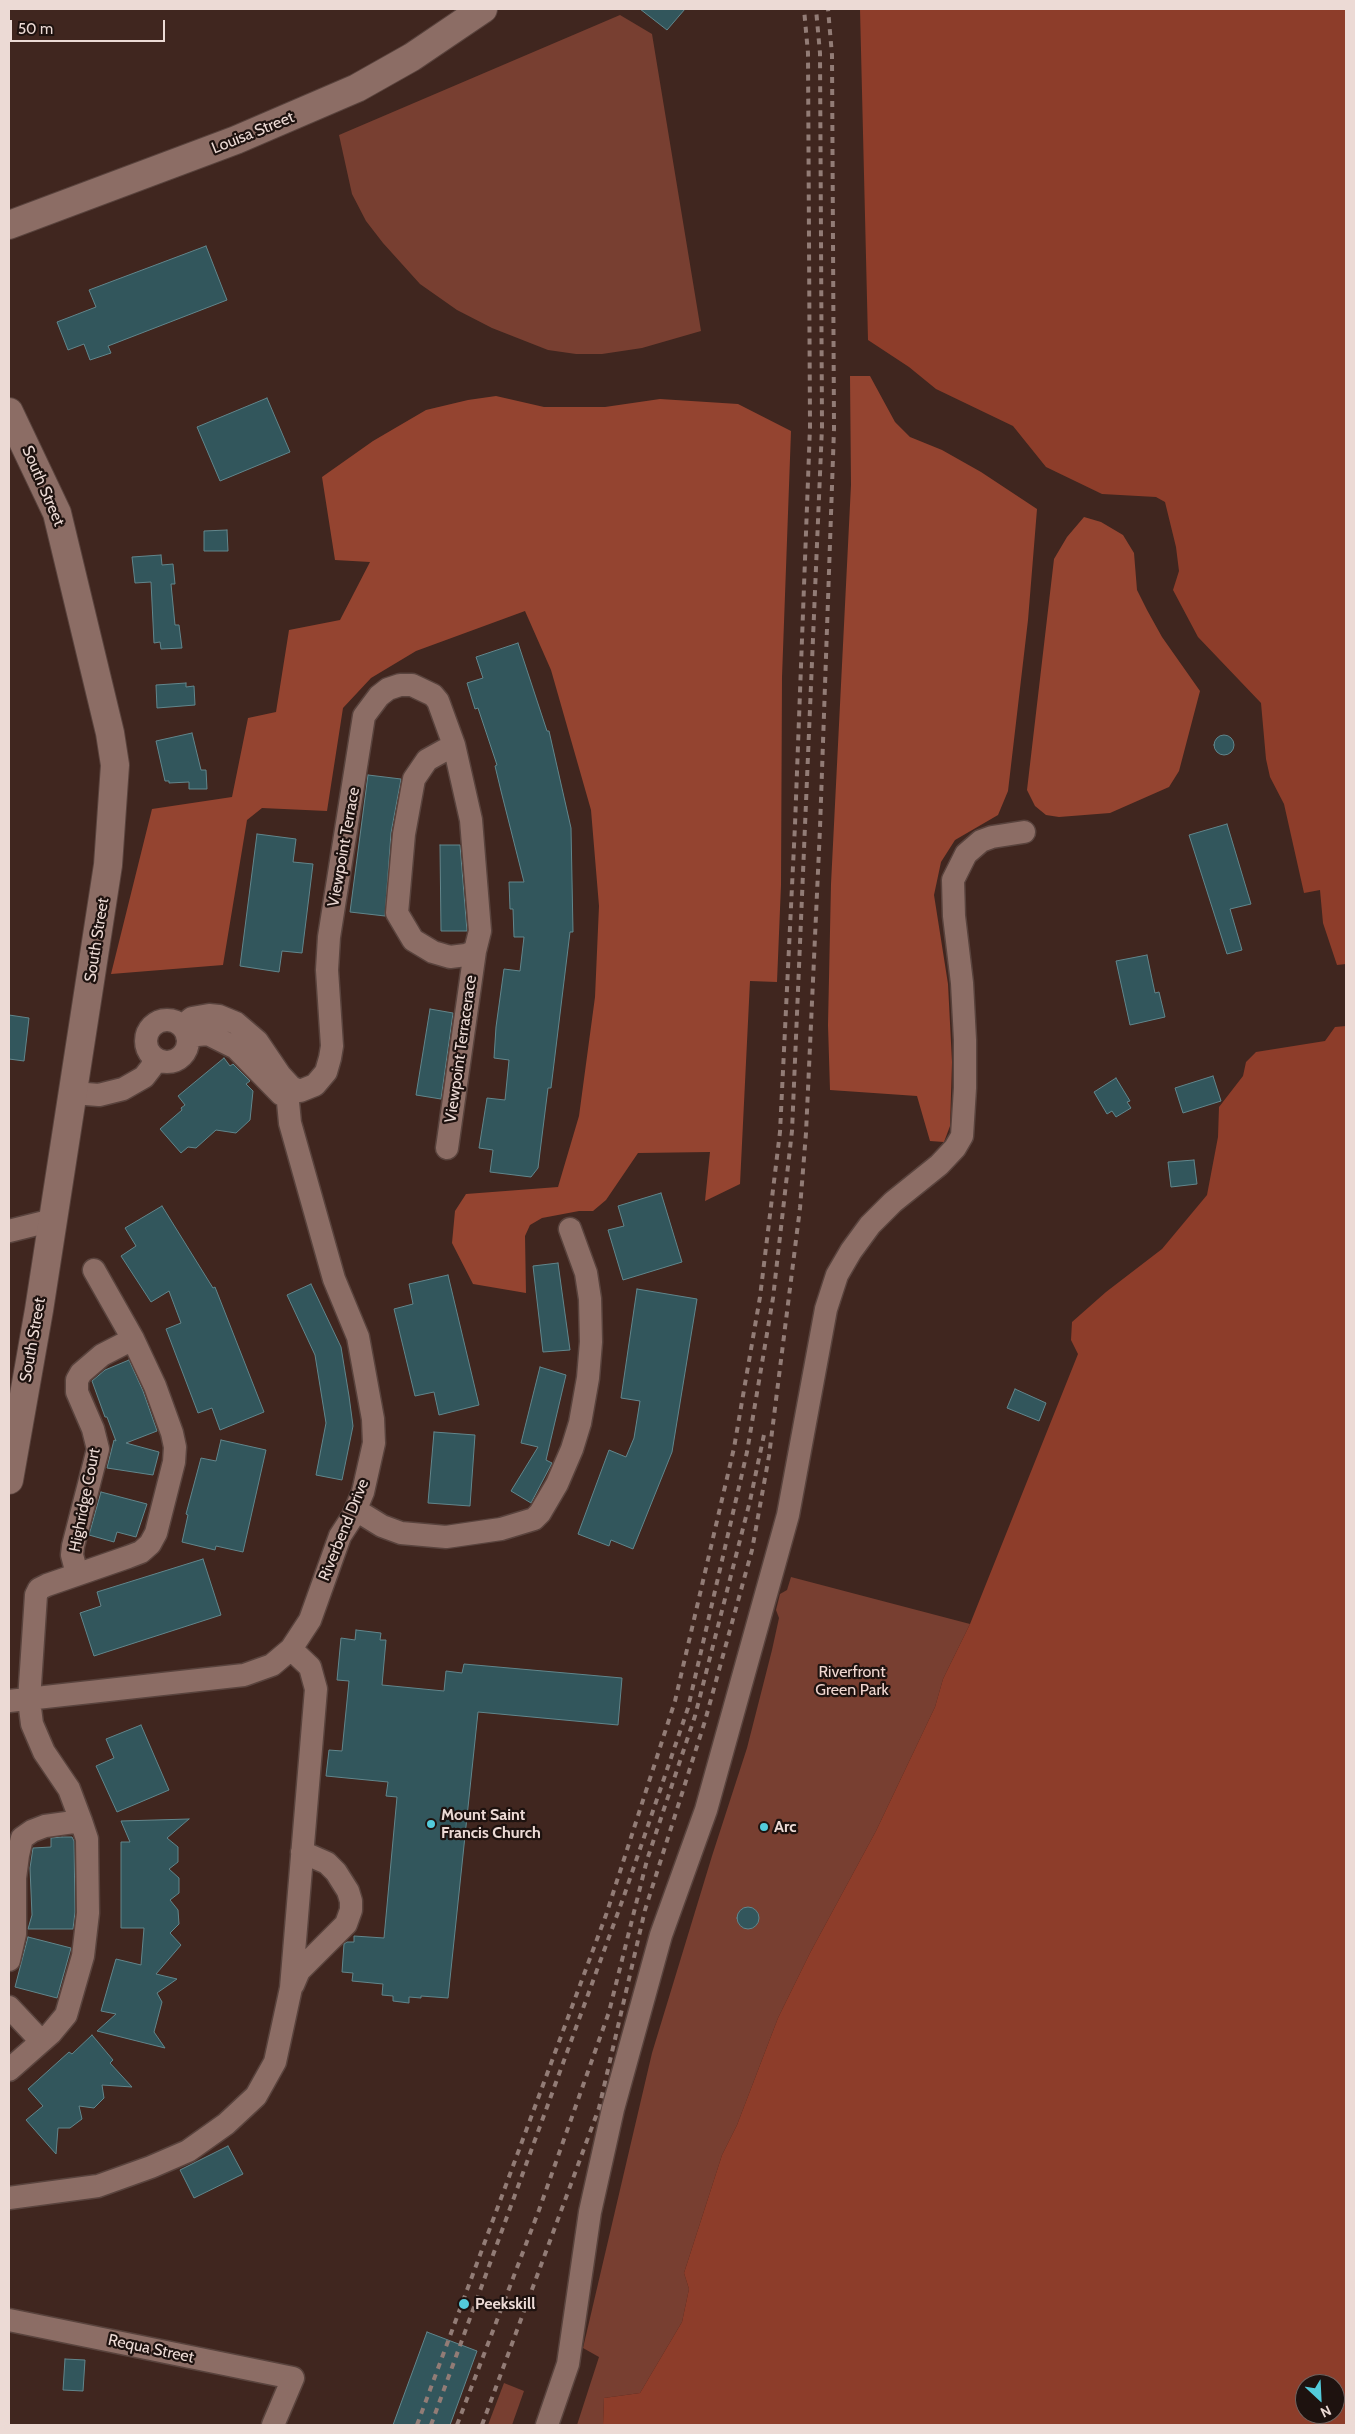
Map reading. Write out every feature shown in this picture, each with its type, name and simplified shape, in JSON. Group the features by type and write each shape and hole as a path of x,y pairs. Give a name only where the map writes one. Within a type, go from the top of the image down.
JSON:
{"street":[{"name":"Louisa Street","path":"9,225 236,140 357,88 412,57 483,9"},
{"name":"South Street","path":"9,412 57,513 110,732 115,765 108,865 53,1220 9,1480"},
{"name":"Viewpoint Terrace","path":"290,1095 315,1085 326,1072 330,1058 332,1046 327,970 329,937 364,716 375,700 388,689 412,685 422,688 433,695 438,701 454,745 471,820 480,931 476,951"},
{"path":"454,745 427,760 414,778 404,834 397,912 413,940 433,952 456,956 476,951"},
{"path":"547,2425 568,2364 590,2212 613,2109 661,1935 706,1810 788,1515 826,1309 837,1275 851,1251 870,1225 893,1202 938,1165 955,1148 962,1136 965,1040 962,983 954,916 953,880 966,854 981,841 992,836 1024,832"},
{"name":"Viewpoint Terracerace","path":"448,1148 476,951"},
{"path":"185,1031 188,1045 179,1059 171,1062 163,1062 155,1058 147,1045 150,1030 162,1021 173,1022 185,1031 208,1034 236,1048 290,1095"},
{"path":"73,1092 99,1094 123,1089 144,1077 151,1068 155,1058"},
{"name":"Riverbend Drive","path":"19,1700 244,1675 272,1665 291,1649 310,1620 340,1536 356,1510 363,1492 374,1443 373,1419 358,1337 334,1279 290,1123 290,1095"},
{"path":"9,1231 53,1220"},
{"path":"356,1510 396,1532 426,1537 446,1537 502,1529 534,1518 540,1514 557,1484 572,1449 580,1423 588,1378 591,1342 590,1299 586,1274 570,1230"},
{"name":"Highridge Court","path":"9,2070 66,2015 83,1956 88,1913 87,1839 82,1821 69,1789 35,1735 19,1700 36,1595 39,1589 46,1585 135,1554 150,1544 156,1533 174,1462 175,1447 172,1433 155,1386 132,1339 94,1270"},
{"name":"Highridge Court","path":"77,1574 72,1555 72,1546 98,1449 93,1429 78,1392 77,1380 81,1373 102,1356 132,1339"},
{"path":"9,2198 98,2186 151,2167 202,2142 226,2124 256,2096 275,2062 291,1988 316,1689 310,1667 291,1649"},
{"path":"9,1960 15,1934 15,1878 22,1838 32,1831 45,1826 82,1821"},
{"path":"291,1988 299,1971 346,1924 351,1910 348,1891 336,1872 328,1863 302,1852"},
{"path":"9,2007 41,2041"},
{"name":"Requa Street","path":"9,2320 293,2378 273,2425"}],"green space":[{"path":"620,15 652,34 701,331 642,348 602,354 576,354 548,350 492,328 457,310 420,284 366,221 352,194 339,135"},
{"name":"Riverfront Green Park","path":"791,1577 970,1624 943,1679 935,1707 876,1831 810,1953 778,2018 737,2125 722,2155 684,2273 689,2289 682,2322 640,2393 604,2398 603,2425 577,2425 599,2357 583,2348 652,2053 747,1748 779,1618 776,1610 780,1594 787,1590"},
{"path":"504,2383 524,2391 512,2425 488,2425"}],"shaded area":[{"path":"860,9 1346,9 1346,964 1337,965 1323,923 1320,890 1304,893 1284,804 1270,777 1266,759 1261,703 1198,637 1173,590 1179,571 1176,547 1165,502 1156,497 1102,494 1046,467 1013,426 936,389 909,367 868,340"},
{"path":"850,376 870,376 895,422 910,437 942,450 981,472 1037,509 1028,620 1008,791 998,815 955,840 941,862 934,895 948,984 952,1062 950,1126 944,1142 930,1141 917,1096 830,1090 828,1025 831,884 851,485"},
{"path":"496,396 544,407 605,407 660,399 738,404 791,431 782,677 781,885 777,982 750,981 740,1184 705,1201 710,1152 638,1153 606,1200 593,1211 579,1211 542,1218 530,1225 525,1236 526,1293 473,1284 452,1243 455,1211 466,1194 558,1187 579,1116 595,997 599,906 591,810 551,670 525,611 416,651 371,678 343,708 327,811 262,808 247,820 223,965 111,974 152,809 232,797 248,718 276,712 289,630 340,620 370,562 335,560 322,477 373,441 426,410 468,400"},
{"path":"1084,517 1101,522 1123,535 1134,553 1137,590 1162,637 1200,691 1179,771 1169,787 1110,813 1059,817 1046,815 1035,806 1027,790 1054,559 1067,537"},
{"path":"1346,1026 1346,2425 603,2425 604,2398 640,2393 682,2322 689,2289 684,2273 722,2155 737,2125 778,2018 810,1953 876,1831 935,1707 943,1679 970,1624 1078,1354 1071,1340 1072,1322 1106,1292 1162,1249 1207,1195 1218,1137 1219,1107 1243,1076 1246,1062 1256,1052 1325,1041 1335,1027"}],"building":[{"path":"640,9 685,9 667,30"},
{"path":"206,246 227,300 108,346 111,353 90,360 84,344 68,350 57,322 96,307 89,290"},
{"path":"267,398 290,452 220,481 197,427"},
{"path":"227,530 228,551 204,551 204,531"},
{"path":"161,555 162,565 173,564 175,584 171,584 175,625 179,625 182,648 161,649 160,642 154,643 151,582 135,583 132,557"},
{"path":"518,643 547,731 549,731 571,828 573,932 570,932 551,1088 548,1088 538,1168 531,1177 490,1172 493,1150 479,1148 487,1098 505,1100 509,1060 494,1058 496,1027 504,969 520,971 524,937 514,937 513,909 510,909 509,882 524,882 495,766 497,765 478,708 475,709 467,683 483,678 476,657"},
{"path":"186,683 186,687 194,686 195,705 157,708 156,685"},
{"path":"192,733 201,770 206,770 207,789 189,789 189,782 169,783 169,781 165,781 156,741"},
{"path":"1224,735 1231,738 1234,745 1231,752 1224,755 1217,752 1214,745 1217,738"},
{"path":"368,775 401,779 391,833 385,916 350,912"},
{"path":"1227,824 1251,904 1230,909 1242,950 1227,954 1189,835"},
{"path":"257,834 296,839 293,862 313,864 302,953 282,951 279,972 240,966"},
{"path":"440,845 460,845 467,931 441,931"},
{"path":"1147,955 1155,993 1159,992 1165,1017 1130,1025 1116,961"},
{"path":"430,1009 453,1013 441,1099 416,1095"},
{"path":"9,1015 29,1018 24,1061 9,1059"},
{"path":"224,1058 230,1066 233,1064 250,1081 246,1084 253,1091 250,1120 236,1133 216,1130 196,1148 188,1147 181,1153 160,1129 182,1110 181,1108 185,1105 178,1096"},
{"path":"1213,1076 1221,1101 1183,1113 1175,1088"},
{"path":"1116,1078 1130,1101 1127,1102 1131,1108 1116,1117 1112,1111 1107,1114 1094,1092"},
{"path":"1194,1160 1197,1184 1171,1187 1168,1162"},
{"path":"661,1193 682,1262 623,1280 608,1230 624,1226 618,1206"},
{"path":"162,1206 213,1288 215,1287 264,1412 220,1430 212,1408 198,1413 166,1329 181,1323 169,1291 151,1302 121,1256 136,1246 125,1228"},
{"path":"558,1263 570,1350 543,1352 533,1266"},
{"path":"448,1275 479,1405 439,1415 434,1392 415,1396 394,1309 413,1304 409,1284"},
{"path":"311,1284 341,1347 349,1396 353,1426 342,1480 316,1475 326,1423 315,1355 287,1295"},
{"path":"637,1289 697,1299 672,1452 633,1549 611,1540 609,1546 578,1534 609,1450 626,1457 634,1438 640,1401 621,1398"},
{"path":"129,1360 143,1391 157,1431 126,1443 159,1452 153,1475 107,1468 114,1440 116,1441 92,1381 105,1370"},
{"path":"540,1367 566,1375 546,1460 552,1463 531,1503 511,1491 538,1447 521,1443"},
{"path":"1015,1389 1046,1403 1039,1421 1007,1408"},
{"path":"434,1432 475,1435 470,1506 428,1503"},
{"path":"221,1440 266,1450 243,1552 216,1546 215,1550 182,1542 188,1515 186,1514 201,1458 216,1461"},
{"path":"101,1492 147,1504 136,1537 117,1532 114,1542 89,1535"},
{"path":"203,1559 221,1615 94,1656 80,1613 101,1606 97,1592"},
{"name":"Mount Saint Francis Church","path":"356,1630 381,1633 380,1640 386,1640 382,1685 444,1691 446,1671 462,1673 464,1664 622,1678 618,1725 478,1712 448,1998 421,1996 421,1998 409,1997 409,2003 393,2001 393,1996 382,1995 383,1984 352,1981 353,1973 342,1972 344,1944 354,1942 354,1936 384,1938 397,1797 386,1796 388,1782 326,1776 329,1750 342,1751 349,1681 337,1680 341,1638 355,1640"},
{"path":"141,1725 169,1790 117,1812 96,1766 114,1758 106,1739"},
{"path":"189,1819 167,1838 178,1847 178,1862 169,1869 179,1878 179,1893 170,1900 178,1910 179,1924 170,1933 181,1945 156,1974 177,1979 157,1993 162,2002 154,2032 165,2048 97,2031 116,2014 101,2011 116,1959 141,1965 144,1928 121,1928 121,1842 130,1842 121,1821"},
{"path":"72,1837 74,1841 75,1912 73,1929 28,1929 32,1915 30,1868 33,1848 51,1847 51,1838"},
{"path":"744,1907 752,1907 759,1914 759,1922 752,1929 744,1929 737,1922 737,1914"},
{"path":"28,1937 71,1948 57,1998 15,1987"},
{"path":"92,2035 113,2060 110,2063 132,2087 102,2085 104,2098 94,2108 79,2106 82,2119 70,2128 58,2128 56,2154 26,2120 43,2106 28,2089 69,2052 72,2054"},
{"path":"228,2146 243,2174 194,2198 180,2170"},
{"path":"427,2332 477,2351 450,2425 393,2425"},
{"path":"65,2359 85,2360 83,2391 63,2390"}],"railway":[{"path":"417,2425 606,1915 675,1701 734,1448 760,1297 780,1132 795,825 810,427 808,53 804,9"},
{"path":"431,2425 624,1896 688,1708 747,1452 773,1298 792,1131 822,427 820,53 816,9"},
{"path":"482,2425 599,2108 645,1910 705,1721 752,1550 769,1456 800,1208 806,1133 820,828 834,429 832,55 828,9"},
{"path":"457,2425 539,2210 609,2012 647,1860 695,1716 750,1501 765,1430"}],"place":[{"name":"Mount Saint Francis Church","path":"431,1824"},
{"name":"Arc","path":"764,1827"},
{"name":"Peekskill","path":"464,2304"}]}
